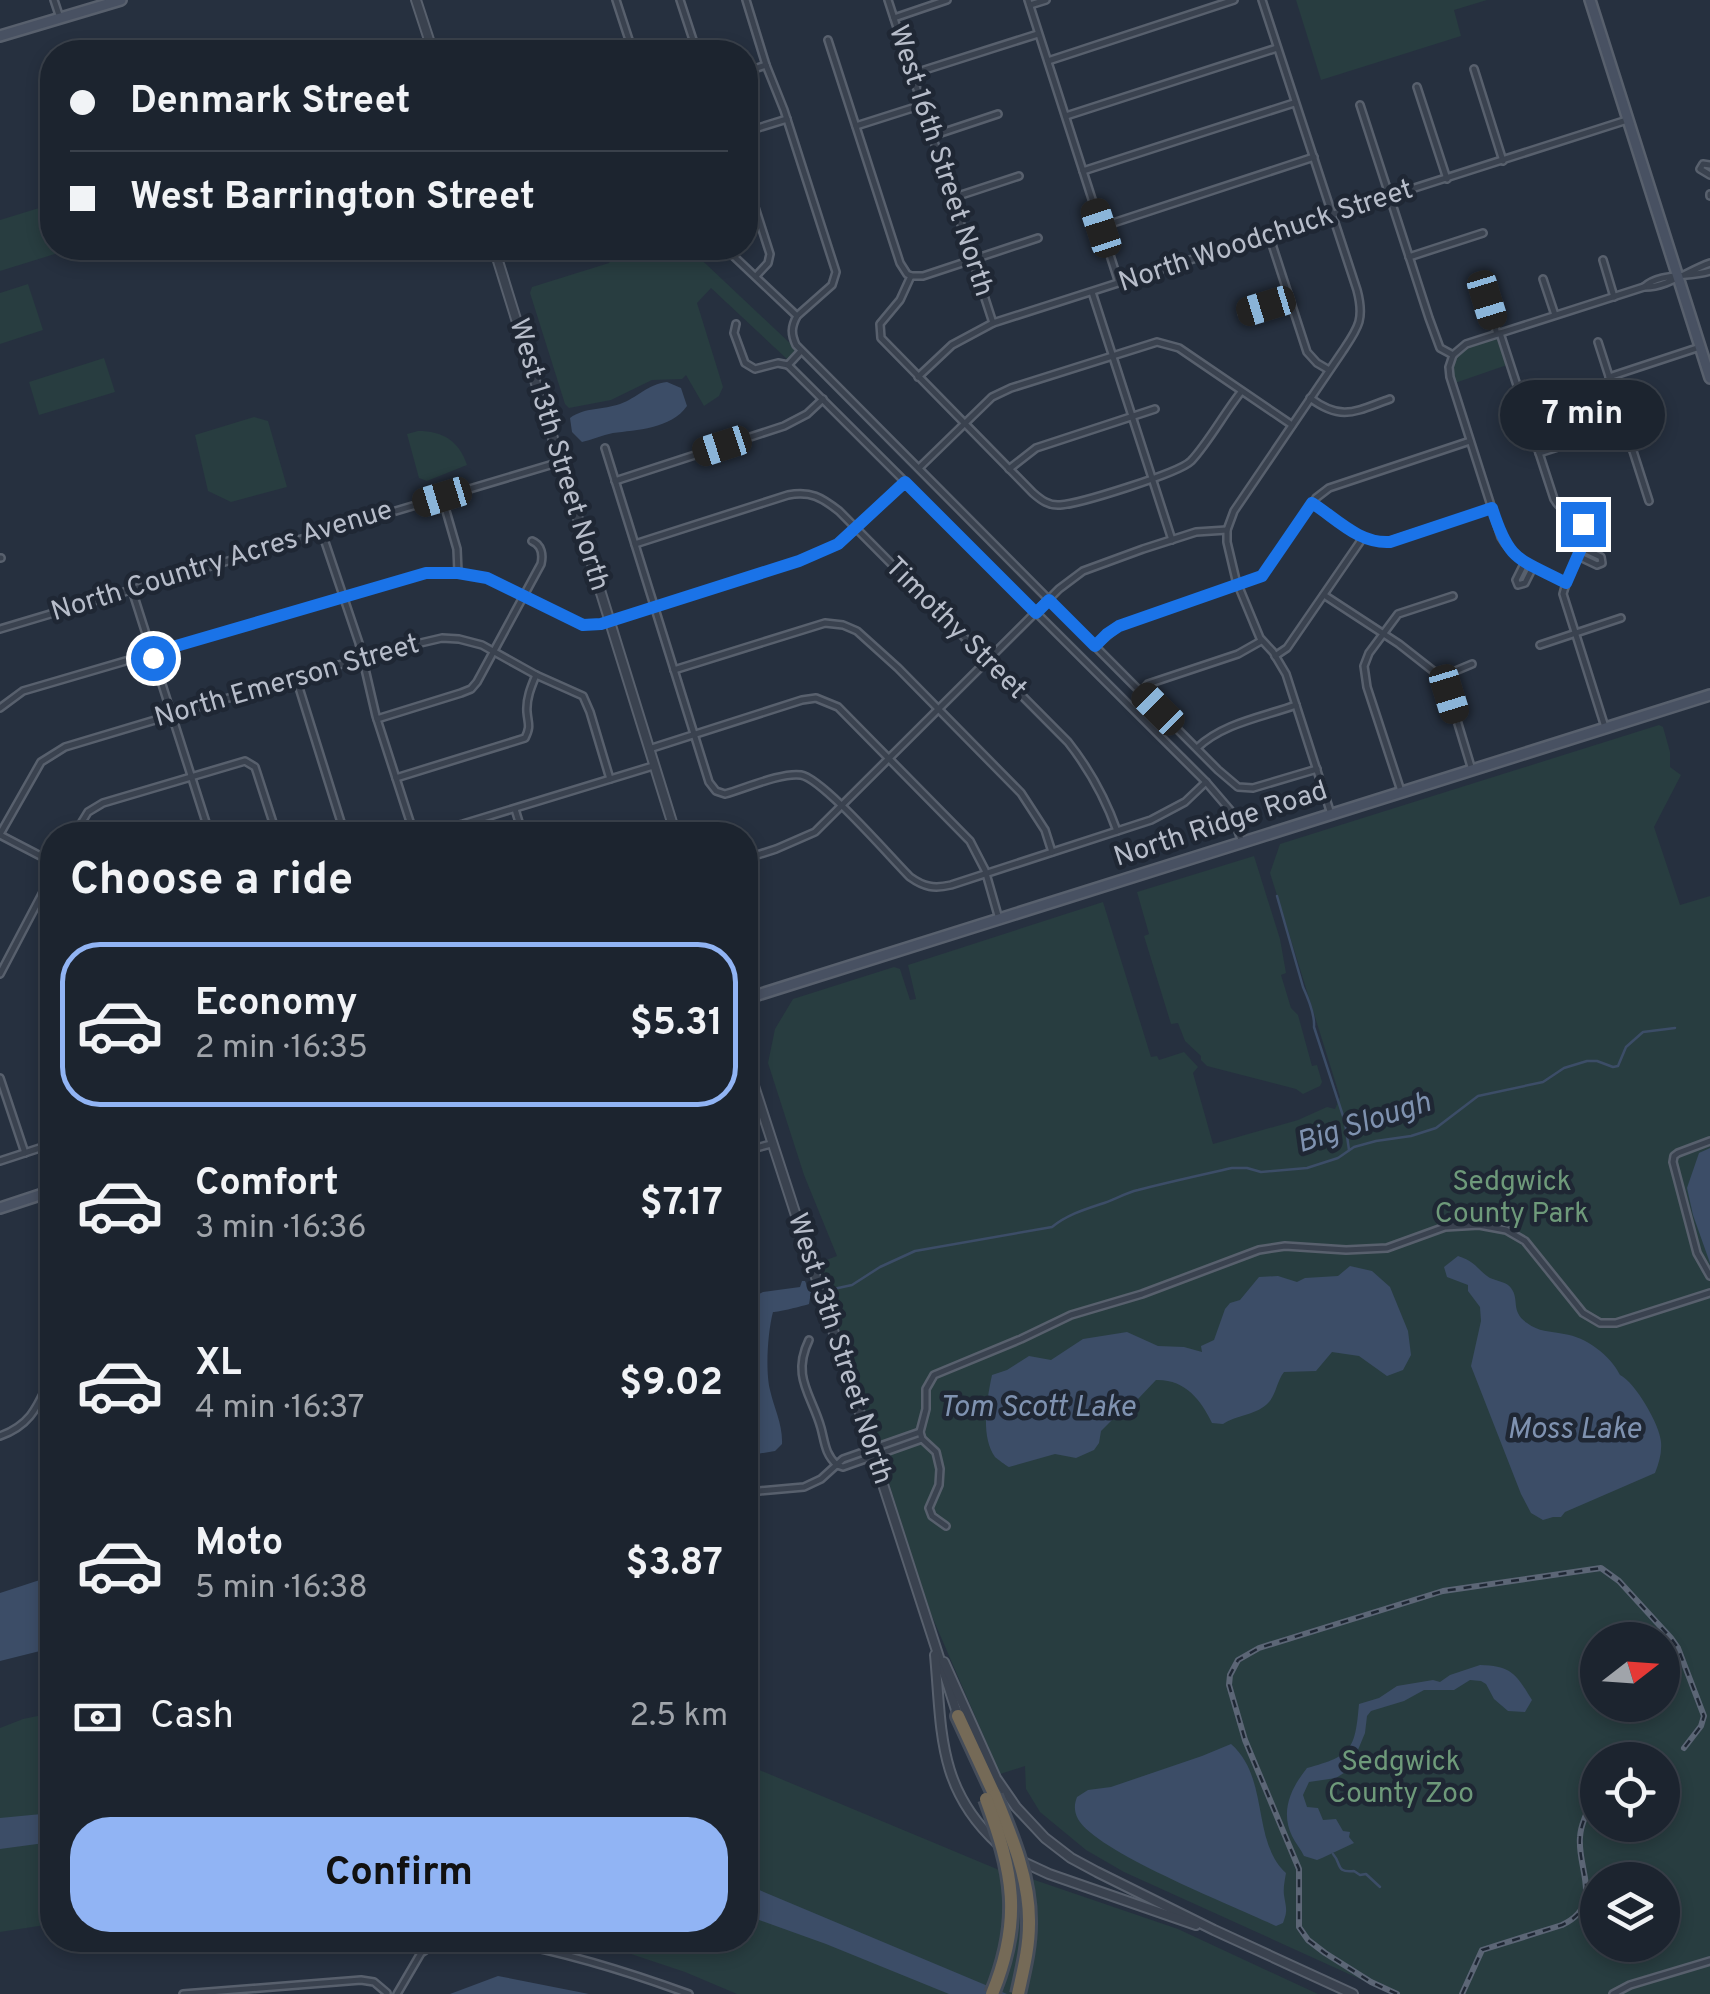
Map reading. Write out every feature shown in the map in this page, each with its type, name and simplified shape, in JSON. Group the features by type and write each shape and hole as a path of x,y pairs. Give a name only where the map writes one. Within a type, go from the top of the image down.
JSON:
{"highway":[{"path":"958,1716 1021,1864 1029,1924 1018,1994"},
{"path":"991,1798 1012,1893 1009,1940 992,1994"}],"main road":[{"path":"0,36 122,0"},
{"path":"1590,0 1710,378"},
{"name":"North Ridge Road","path":"758,995 1710,694"},
{"path":"0,1208 40,1194"}],"street":[{"path":"54,0 60,18"},
{"path":"416,0 429,40"},
{"path":"616,0 628,40"},
{"path":"680,0 693,40"},
{"path":"746,0 836,272 832,284 797,316 792,332 798,348 1238,787 1253,788 1317,769"},
{"name":"West 16th Street North","path":"888,0 993,323"},
{"path":"894,18 948,0"},
{"path":"1046,0 1029,3 1119,284"},
{"path":"1048,62 1234,0"},
{"path":"1262,0 1357,290 1361,317 1359,326 1234,511 1227,530 1238,586 1262,640 1286,674 1331,814"},
{"path":"912,74 1039,34"},
{"path":"828,40 900,263 911,276 922,276 1038,238"},
{"path":"1066,116 1278,48"},
{"path":"758,68 766,65"},
{"path":"1474,69 1503,160"},
{"path":"1418,88 1447,178"},
{"path":"1083,171 1296,102"},
{"path":"856,126 922,105"},
{"path":"1360,105 1440,348 1453,355"},
{"path":"932,136 998,114"},
{"path":"758,128 787,119"},
{"name":"North Woodchuck Street","path":"918,377 952,345 993,323 1628,120"},
{"path":"1101,228 1314,157"},
{"path":"1710,164 1703,164 1700,170 1710,176"},
{"path":"952,198 1019,176"},
{"path":"756,276 768,263 770,254 758,217"},
{"path":"1409,257 1483,233"},
{"path":"1269,235 1307,352 1329,371"},
{"name":"West 13th Street North","path":"498,260 669,822"},
{"path":"739,260 797,316"},
{"path":"1603,260 1614,296"},
{"path":"1677,277 1710,263"},
{"path":"1566,583 1533,567 1508,548 1450,377 1453,355 1466,344 1644,287 1659,278 1696,276 1710,271"},
{"path":"911,276 900,300 880,324 884,343 1009,469 1042,500 1056,505 1152,478 1189,463 1241,392"},
{"path":"1543,279 1554,316"},
{"path":"1092,292 1172,540"},
{"path":"1242,313 1289,298"},
{"path":"1487,300 1554,499 1587,532 1566,583 1564,600 1605,728"},
{"path":"736,324 734,333 745,364 755,368 788,365 1206,782 1230,810 1242,842"},
{"path":"918,469 992,398 1011,388 1157,342 1170,344 1292,425"},
{"path":"1598,342 1649,501"},
{"path":"1609,377 1700,347"},
{"path":"788,365 798,348"},
{"path":"1520,394 1544,386"},
{"path":"1310,398 1339,414 1390,400"},
{"path":"615,480 784,426 823,399"},
{"path":"1009,469 1036,448 1155,409"},
{"path":"1095,646 1119,626 1262,576 1312,503 1329,488 1470,440"},
{"path":"1539,454 1564,445"},
{"path":"605,448 709,782 716,791 725,794 797,774 806,776 842,806 918,883 940,887 1151,820 1184,802 1206,782"},
{"name":"North Country Acres Avenue","path":"0,628 560,462"},
{"path":"0,708 24,691 416,575 458,573 487,578 583,625 609,621 799,561 838,544 905,482"},
{"name":"Timothy Street","path":"635,544 802,492 822,498 1068,742 1090,770 1117,831"},
{"path":"442,497 457,549 458,573"},
{"path":"1312,503 1362,538 1377,543 1492,508"},
{"path":"1570,516 1578,504 1584,503 1578,520"},
{"path":"758,855 815,832 1083,571 1196,532 1227,530"},
{"path":"322,533 410,822"},
{"path":"1275,656 1287,648 1362,538"},
{"path":"378,719 471,688 477,682 542,559 538,543 532,541"},
{"path":"1578,556 1597,565 1602,563 1601,557 1583,548"},
{"path":"1525,562 1518,585 1525,583 1533,567"},
{"path":"131,589 206,822"},
{"path":"1324,595 1442,677 1472,770"},
{"path":"1400,792 1364,666 1398,614 1453,596"},
{"path":"1540,645 1621,618"},
{"path":"674,670 825,623 843,624 868,639 1021,793 1045,830 1052,852"},
{"name":"North Emerson Street","path":"0,835 34,772 48,756 65,747 442,638 470,641 583,696 610,779"},
{"path":"1141,692 1148,684 1238,654 1262,640"},
{"path":"1442,677 1472,664"},
{"path":"396,778 524,738 530,726 528,698 536,676"},
{"path":"296,678 341,822"},
{"path":"649,748 802,700 816,698 838,707 970,841 986,873 999,919"},
{"path":"1196,748 1209,736 1229,727 1296,706"},
{"path":"82,822 88,812 103,803 245,761 255,767 273,822"},
{"path":"469,822 654,766"},
{"path":"515,808 519,822"},
{"path":"0,835 40,856"},
{"path":"0,974 40,897"},
{"path":"0,1078 25,1153"},
{"name":"West 13th Street North","path":"758,1098 958,1716"},
{"path":"1710,1141 1674,1156 1673,1162 1697,1254 1710,1276"},
{"path":"758,1148 773,1144"},
{"path":"0,1161 40,1148"},
{"path":"921,1436 928,1384 940,1371 1071,1315 1272,1247 1387,1248 1445,1228 1478,1225 1506,1230 1526,1242 1583,1314 1600,1324 1616,1323 1710,1292"},
{"path":"810,1340 804,1353 802,1379 827,1453 837,1465 843,1467 921,1436"},
{"path":"0,1436 29,1419 40,1398"},
{"path":"921,1436 936,1452 940,1468 929,1508 932,1516 946,1526"},
{"path":"758,1491 804,1488 837,1465"},
{"name":"West 13th Street North","path":"933,1640 996,1778 1037,1830 1071,1858 1214,1930"},
{"name":"West 13th Street North","path":"933,1640 946,1762 960,1796 982,1828 1001,1847 1029,1865 1214,1930"},
{"path":"1214,1930 1353,1994"},
{"path":"397,1994 424,1952"},
{"path":"557,1952 690,1994"},
{"path":"1613,1994 1710,1961"},
{"path":"184,1994 370,1980 387,1993"},
{"path":"300,1984 301,1994"}],"green space":[{"path":"1296,0 1487,0 1454,10 1461,36 1321,80"},
{"path":"40,208 40,259 0,271 0,220"},
{"path":"702,260 793,346 795,353 788,360 711,288 697,303 723,387 719,396 704,406 686,375 682,379 652,380 611,400 569,408 530,293 532,287 609,263"},
{"path":"28,284 43,330 0,344 0,293"},
{"path":"1498,337 1507,365 1455,383 1453,371 1458,355"},
{"path":"104,358 115,392 39,415 29,382"},
{"path":"254,417 268,421 287,487 231,502 208,491 195,435"},
{"path":"418,431 449,439 467,465 427,481 419,478 407,434"},
{"path":"1659,725 1663,727 1670,767 1681,775 1654,827 1680,905 1710,896 1710,1994 1393,1994 1124,1872 1086,1850 1040,1812 1026,1789 1025,1766 1000,1774 931,1614 818,1263 837,1256 804,1175 768,1063 775,1029 793,999 894,967 900,969 910,1000 916,999 908,965 1103,902 1151,1057 1157,1056 1159,1060 1184,1052 1198,1067 1193,1073 1213,1144 1298,1120 1327,1107 1335,1109 1340,1097 1270,873 1280,844"},
{"path":"1254,856 1280,939 1286,973 1281,975 1291,1008 1298,1015 1312,1066 1317,1065 1322,1082 1303,1094 1207,1066 1185,1041 1178,1023 1171,1024 1144,936 1149,934 1137,892"},
{"path":"40,1715 40,1926 0,1932 0,1728"},
{"path":"758,1769 1004,1872 1024,1884 1023,1876 1178,1929 1318,1994 737,1994 625,1952 758,1952"}],"water":[{"path":"667,382 681,388 687,406 672,420 582,442 572,432 570,418 576,414 620,404"},
{"path":"1710,1148 1710,1263 1687,1188 1699,1153"},
{"name":"Moss Lake","path":"1458,1256 1509,1286 1519,1314 1527,1323 1540,1330 1581,1339 1610,1361 1639,1395 1656,1425 1661,1446 1655,1473 1561,1517 1543,1520 1531,1513 1471,1366 1481,1321 1480,1307 1468,1285 1447,1277 1444,1267"},
{"name":"Tom Scott Lake","path":"1350,1266 1372,1271 1390,1287 1408,1331 1411,1355 1403,1370 1387,1376 1359,1356 1332,1352 1316,1371 1284,1372 1264,1406 1223,1424 1212,1423 1203,1406 1184,1387 1156,1380 1131,1411 1115,1417 1101,1431 1094,1450 1076,1458 1055,1454 1009,1467 990,1448 986,1417 992,1375 1029,1356 1051,1360 1083,1339 1127,1332 1158,1346 1202,1352 1201,1346 1214,1340 1225,1309 1240,1300 1259,1277 1278,1276 1297,1282 1338,1276"},
{"path":"805,1281 816,1296 810,1298 809,1304 773,1312 770,1329 768,1382 782,1444 775,1451 758,1454 758,1294 800,1287"},
{"path":"40,1580 40,1651 0,1661 0,1593"},
{"path":"1480,1665 1499,1667 1517,1678 1532,1700 1525,1712 1508,1711 1494,1699 1486,1684 1470,1680 1454,1690 1424,1690 1371,1711 1350,1769 1336,1778 1309,1782 1303,1795 1307,1807 1318,1808 1323,1820 1336,1819 1343,1831 1350,1832 1354,1843 1317,1860 1304,1856 1289,1827 1289,1800 1307,1768 1334,1759 1349,1748 1356,1731 1359,1704 1379,1698 1397,1686 1440,1682"},
{"path":"1231,1744 1251,1774 1268,1844 1286,1873 1286,1915 1283,1923 1276,1926 1111,1847 1090,1832 1076,1813 1077,1797 1088,1790 1111,1787"},
{"path":"40,1814 40,1844 0,1849 0,1818"},
{"path":"758,1889 1007,1994 949,1994 758,1920"},
{"path":"498,1976 589,1994 450,1994"}],"waterway":[{"path":"1277,896 1345,1122 1349,1150"},
{"name":"Big Slough","path":"815,1293 852,1285 915,1251 1052,1227 1075,1213 1138,1190 1232,1168 1261,1172 1307,1168 1338,1158 1354,1147 1411,1136 1436,1128 1478,1096 1543,1082 1564,1068 1587,1061 1618,1066 1626,1047 1643,1032 1675,1028"},
{"path":"1333,1854 1341,1869 1366,1874 1380,1887"}],"railway":[{"path":"1397,1994 1325,1953 1299,1927 1299,1869 1245,1740 1229,1685 1238,1660 1259,1648 1443,1591 1601,1568 1619,1581 1678,1648 1704,1716 1684,1748"},
{"path":"1462,1994 1482,1950 1562,1925 1583,1907 1586,1886 1580,1842"}],"route":[{"path":"153,658 152,653 426,573 487,578 583,625 601,624 799,561 838,544 905,482 1036,613 1049,600 1095,646 1119,626 1262,576 1312,503 1362,538 1377,543 1492,508 1501,537 1511,552 1566,583 1583,548 1587,532 1583,524"}],"park label":[{"name":"Sedgwick County Park","path":"1512,1199"},
{"name":"Sedgwick County Zoo","path":"1401,1779"}]}
